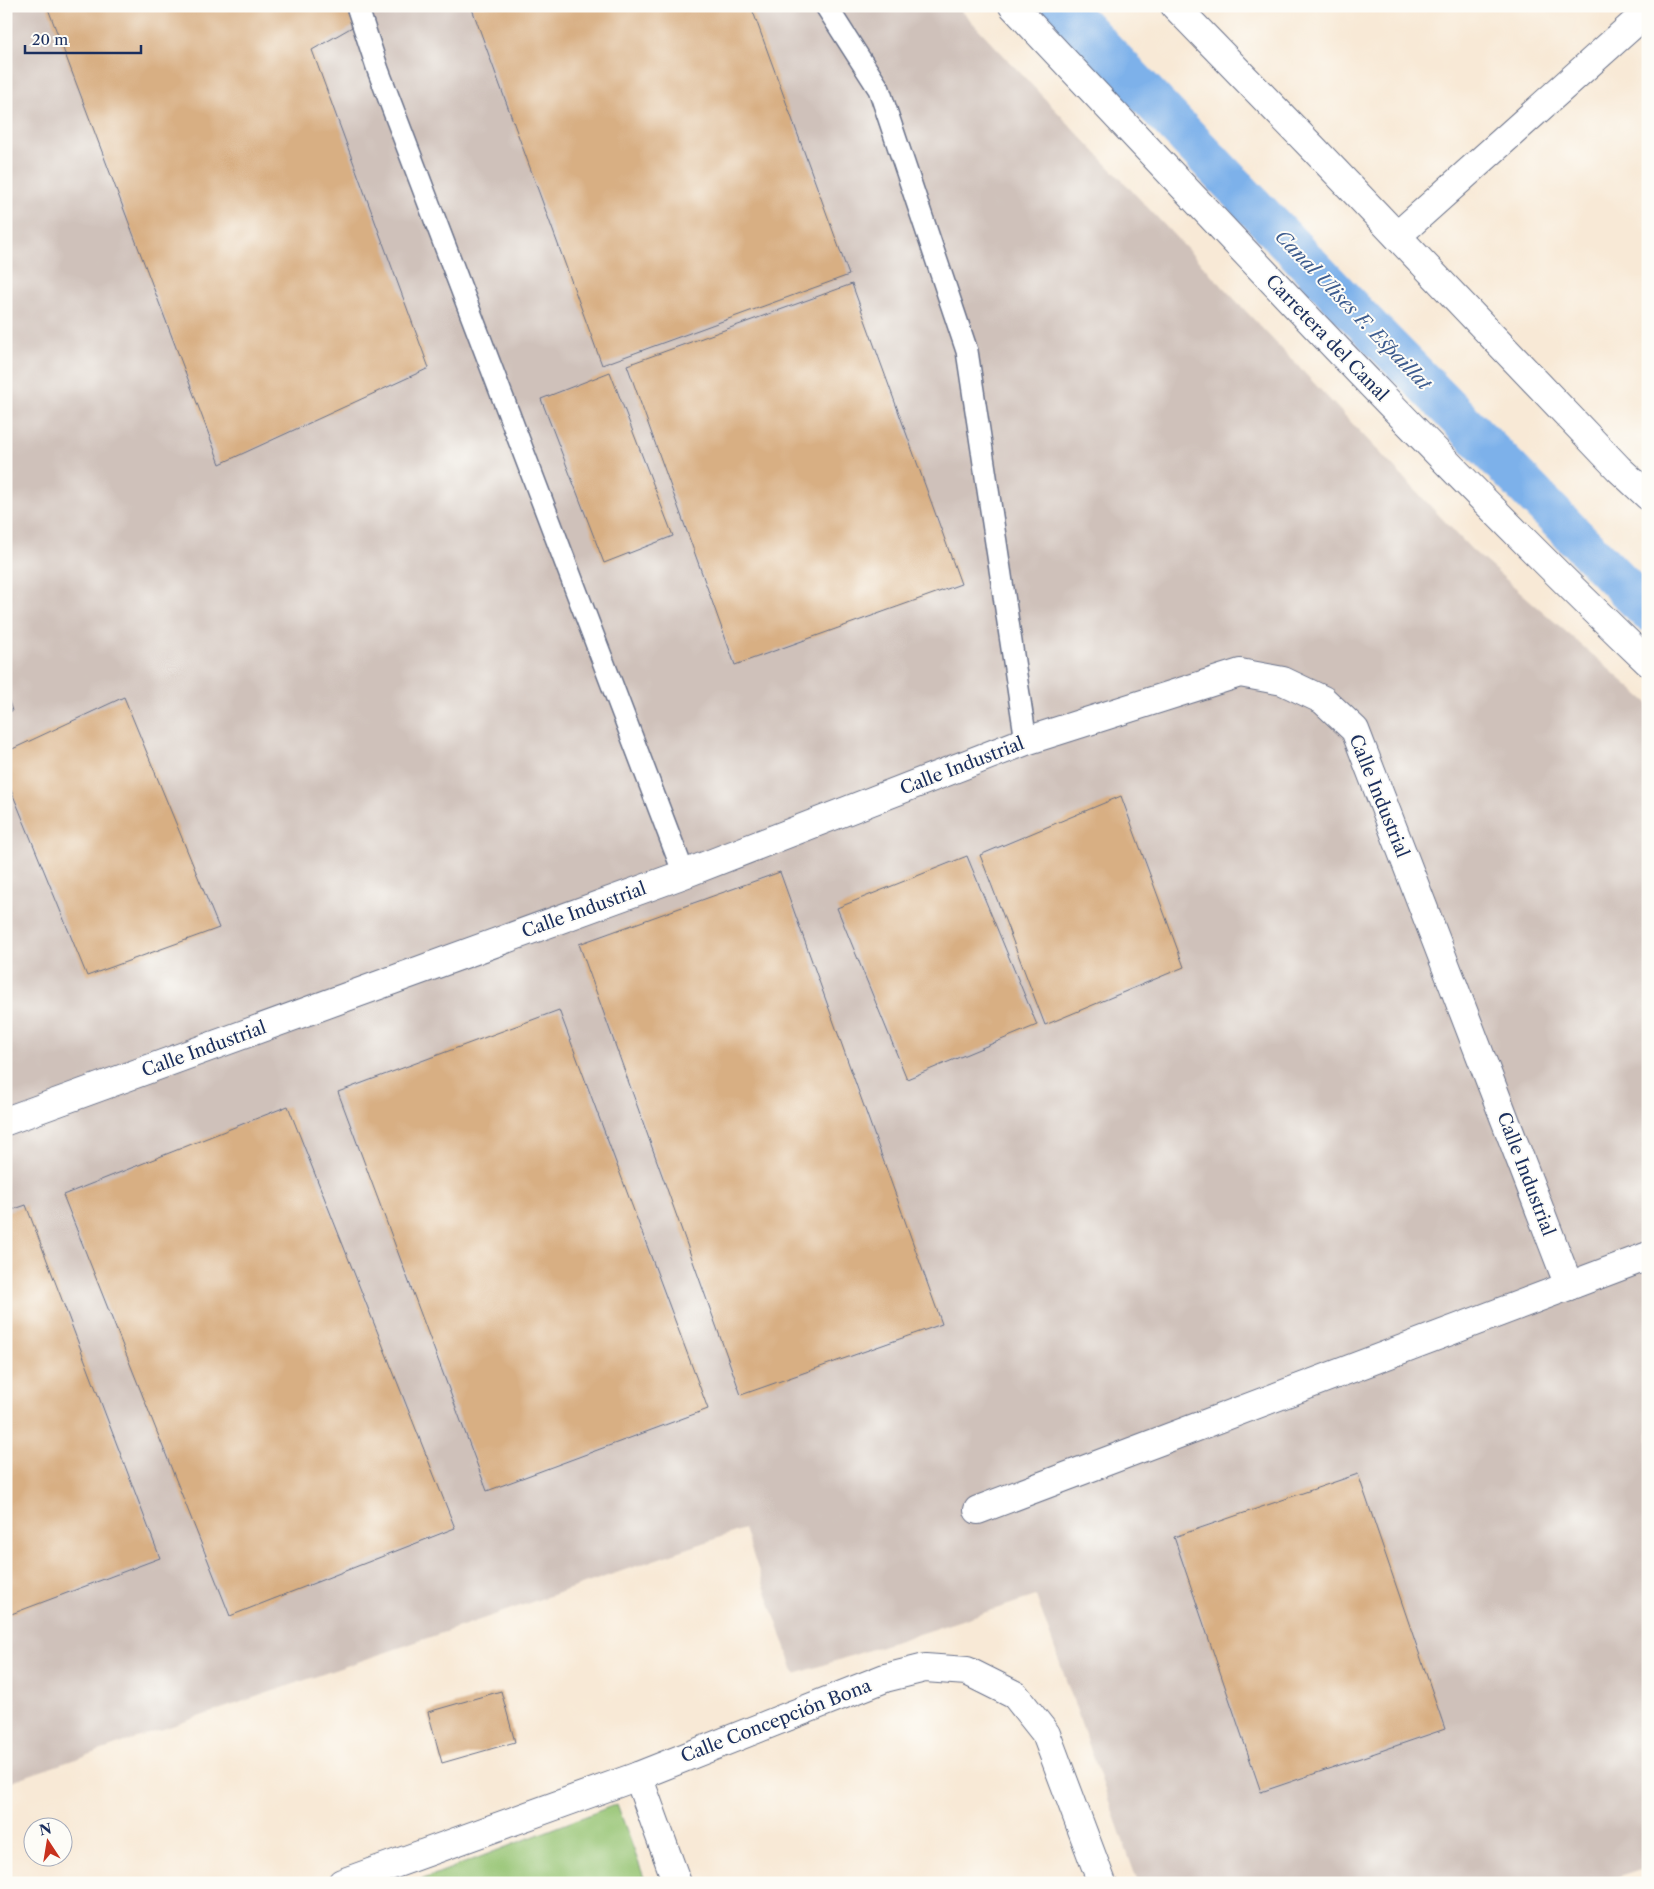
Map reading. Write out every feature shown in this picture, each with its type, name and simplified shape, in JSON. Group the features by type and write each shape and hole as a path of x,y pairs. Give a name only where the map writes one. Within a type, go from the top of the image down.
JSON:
{"street":[{"name":"Carretera del Canal","path":"1013,6 1316,328 1565,582 1648,662"},
{"path":"1175,6 1619,469 1648,496"},
{"path":"1397,236 1648,11"},
{"name":"Calle Industrial","path":"6,1121 684,874 1026,741 1240,673 1283,680 1323,700 1355,730 1569,1286"},
{"path":"978,1510 1648,1256"},
{"name":"Calle Concepción Bona","path":"342,1883 638,1776 885,1678 925,1668 967,1671 1014,1695 1046,1734 1102,1883"},
{"path":"638,1776 677,1883"}],"lane":[{"path":"357,6 381,80 684,874"},
{"path":"826,6 879,89 967,351 1026,741"}],"shaded area":[{"path":"6,6 957,6 1472,550 1648,703 1648,1868 1601,1883 1138,1883 1036,1596 795,1674 744,1529 6,1783"}],"green space":[{"path":"617,1804 646,1883 413,1883"}],"building":[{"path":"47,6 346,6 354,26 312,50 429,368 220,464"},
{"path":"471,6 751,6 849,275 602,365"},
{"path":"852,284 961,584 735,665 627,365"},
{"path":"610,372 673,536 604,563 541,399"},
{"path":"6,692 12,711 6,712"},
{"path":"124,697 219,928 87,976 6,778 6,752"},
{"path":"1121,796 1184,967 1045,1025 980,855"},
{"path":"967,856 1037,1025 907,1079 837,908"},
{"path":"780,872 942,1324 741,1395 579,944"},
{"path":"559,1010 708,1409 487,1491 338,1092"},
{"path":"288,1106 455,1528 230,1616 63,1195"},
{"path":"26,1205 160,1558 6,1616 6,1212"},
{"path":"1358,1474 1445,1729 1261,1792 1174,1537"},
{"path":"501,1691 515,1742 442,1763 428,1712"}],"waterway":[{"name":"Canal Ulises F. Espaillat","path":"1062,6 1364,322 1648,611"}]}
